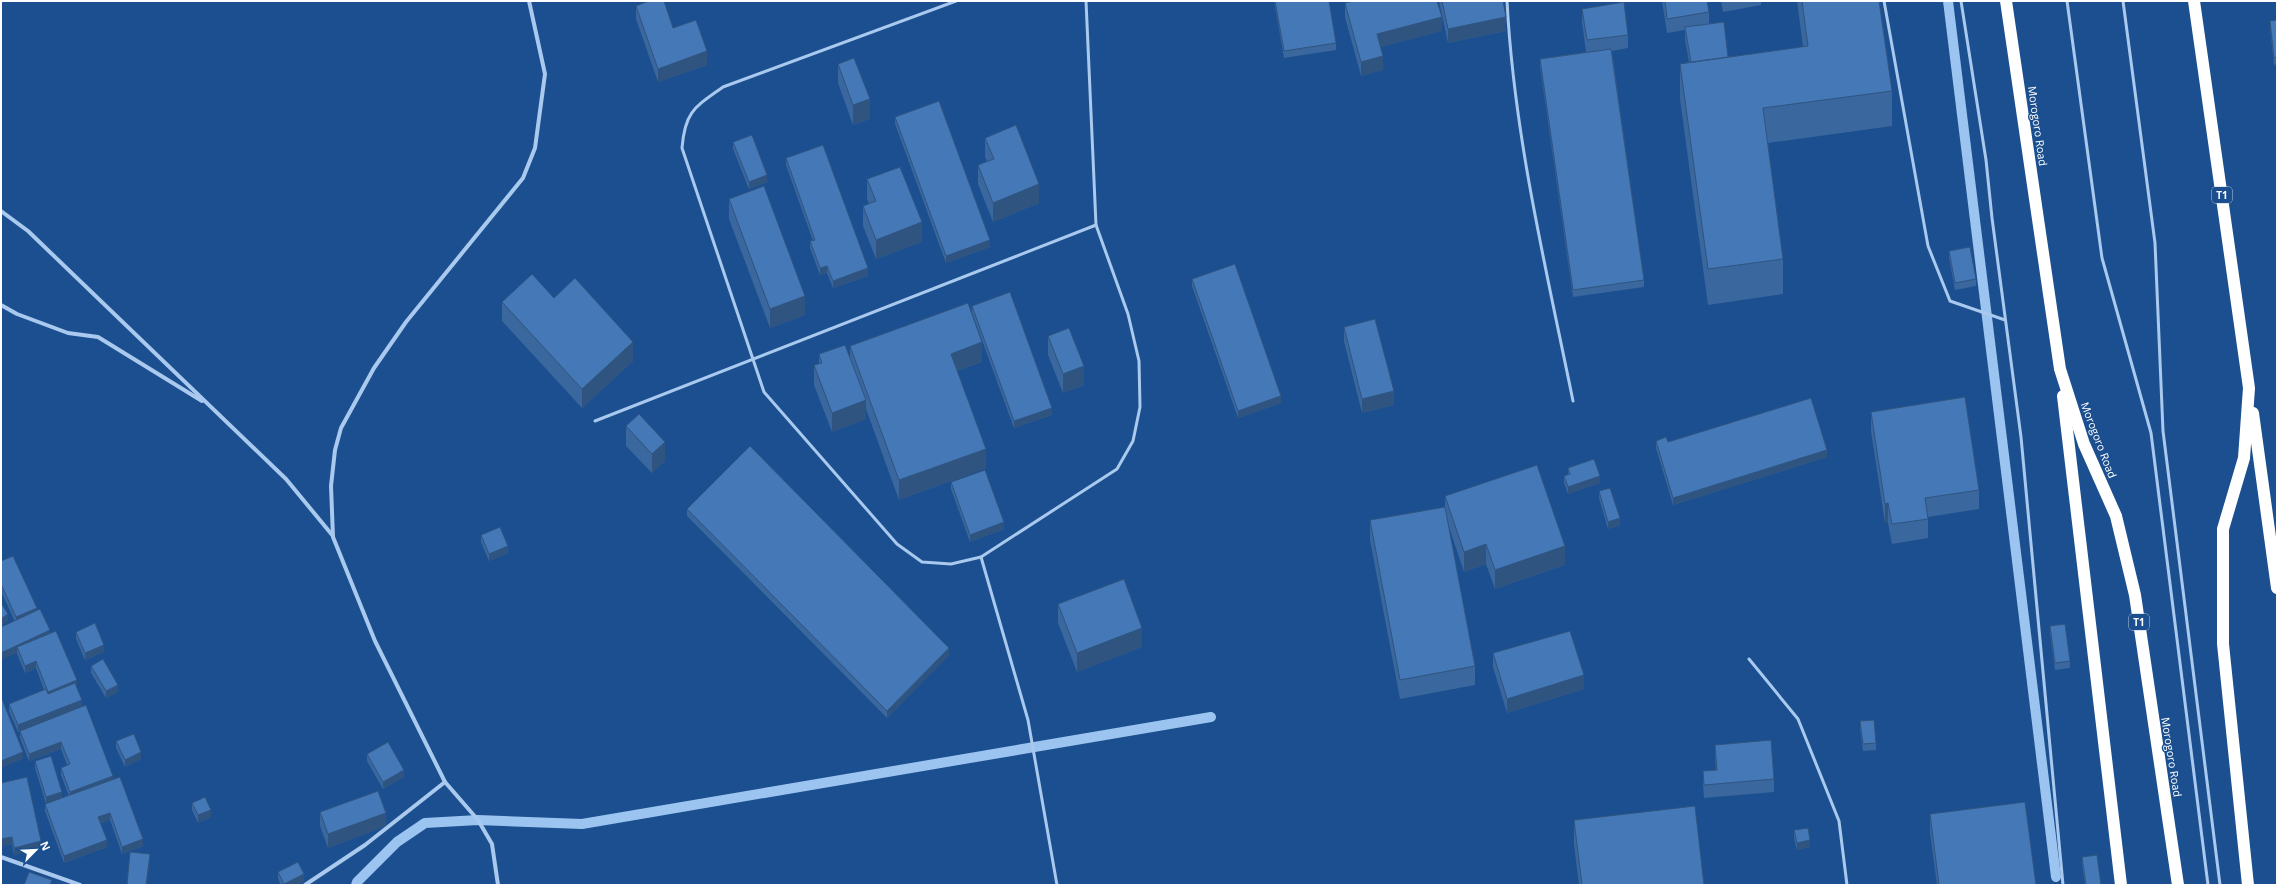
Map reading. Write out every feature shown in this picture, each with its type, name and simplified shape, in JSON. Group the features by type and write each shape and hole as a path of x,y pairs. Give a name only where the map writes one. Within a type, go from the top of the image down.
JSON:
{"highway":[{"name":"Morogoro Road","path":"2006,1 2060,369 2084,444 2116,516 2135,595 2178,885"},
{"name":"T1","path":"2194,1 2277,588"},
{"name":"T1","path":"2060,369 2121,885"},
{"name":"T1","path":"2248,885 2223,644 2223,529 2244,458 2249,388"}],"street":[{"path":"333,537 332,486 335,450 341,428 374,368 406,322 523,178 535,148 544,74 529,1"},
{"path":"1,211 28,231 286,479 333,537 375,641 445,782 478,820 492,844 498,885"},
{"path":"1,305 17,314 68,333 98,337 209,405"},
{"path":"305,885 365,845 445,782"},
{"path":"1,857 80,885"}],"lane":[{"path":"956,1 723,88 694,108 684,126 682,148 764,392 897,544 922,562 951,564 981,557 1117,469 1133,441 1140,407 1139,361 1128,314 1096,225 1086,1"},
{"path":"1507,1 1510,54 1523,150 1573,401"},
{"path":"1884,1 1928,246 1950,301 2005,320"},
{"path":"1961,1 1986,160 2005,320 2021,437 2063,885"},
{"name":"Morogoro Road","path":"2067,1 2102,258 2152,433 2208,885"},
{"path":"2123,1 2155,243 2163,431 2220,885"},
{"path":"595,421 1096,225"},
{"path":"981,557 1028,720 1058,885"},
{"path":"1749,659 1798,719 1839,821 1847,885"}],"building":[{"path":"649,1 664,1 673,28 696,20 707,51 658,69 636,6"},
{"path":"1275,1 1329,1 1336,43 1284,51"},
{"path":"1353,1 1437,1 1442,17 1377,34 1383,56 1361,62 1345,3"},
{"path":"1442,1 1503,1 1506,17 1448,29"},
{"path":"1665,1 1707,1 1709,12 1667,19"},
{"path":"1802,1 1879,1 1892,91 1763,108 1783,259 1708,269 1680,64 1808,46"},
{"path":"1624,2 1628,35 1587,40 1582,9"},
{"path":"2277,20 2277,57 2274,58 2270,21"},
{"path":"1724,22 1728,57 1691,62 1685,27"},
{"path":"1611,49 1644,280 1573,290 1540,59"},
{"path":"854,58 870,99 853,105 838,64"},
{"path":"939,101 990,240 946,256 895,117"},
{"path":"1016,125 1039,184 993,203 978,165 994,159 985,138"},
{"path":"752,135 767,175 749,182 733,142"},
{"path":"823,145 868,268 833,281 827,266 820,268 810,241 815,240 786,158"},
{"path":"900,167 922,222 876,240 863,206 876,201 867,179"},
{"path":"764,186 805,296 770,309 729,199"},
{"path":"1970,247 1976,279 1955,283 1949,251"},
{"path":"1235,264 1281,396 1238,411 1192,279"},
{"path":"532,274 554,298 575,278 633,342 582,389 502,302"},
{"path":"1010,292 1052,408 1014,421 972,306"},
{"path":"968,303 982,342 951,354 986,449 899,480 850,346"},
{"path":"1375,319 1394,391 1362,399 1344,327"},
{"path":"1069,328 1084,366 1063,374 1048,336"},
{"path":"845,345 866,400 832,413 814,365 822,363 819,354"},
{"path":"1965,397 1979,490 1925,498 1928,519 1892,524 1888,503 1885,504 1871,412"},
{"path":"1811,398 1827,450 1673,498 1656,441 1666,437 1668,442"},
{"path":"639,414 665,442 652,454 626,426"},
{"path":"750,446 949,648 887,711 687,509"},
{"path":"1594,459 1600,476 1568,487 1564,476 1570,474 1568,468"},
{"path":"1537,465 1565,546 1495,570 1486,544 1464,552 1445,496"},
{"path":"985,470 1004,522 970,535 951,482"},
{"path":"1610,488 1620,518 1608,522 1599,491"},
{"path":"1445,507 1475,666 1400,680 1370,520"},
{"path":"500,527 508,546 489,554 481,535"},
{"path":"13,556 37,608 16,617 1,584 1,561"},
{"path":"1124,579 1142,628 1077,653 1058,604"},
{"path":"1,603 8,614 1,619"},
{"path":"40,609 50,630 1,653 1,627"},
{"path":"95,623 104,645 85,653 76,632"},
{"path":"2065,624 2070,661 2055,663 2050,626"},
{"path":"56,631 77,680 48,692 36,661 25,666 17,647"},
{"path":"1570,631 1584,675 1507,699 1493,653"},
{"path":"103,659 118,685 106,691 91,666"},
{"path":"75,683 82,700 18,725 9,704 46,689 48,694"},
{"path":"1,699 23,752 1,761"},
{"path":"86,705 113,776 70,792 61,768 70,764 61,742 29,754 20,731"},
{"path":"1874,720 1876,743 1863,744 1860,721"},
{"path":"134,734 141,752 125,760 116,741"},
{"path":"1771,740 1774,779 1704,785 1703,771 1717,770 1715,745"},
{"path":"388,742 404,770 383,782 367,754"},
{"path":"51,756 62,792 46,797 35,761"},
{"path":"27,777 41,841 14,848 12,837 1,839 1,783"},
{"path":"120,777 143,839 122,847 110,813 98,817 107,840 64,856 45,804"},
{"path":"378,791 386,813 328,834 320,812"},
{"path":"205,797 211,810 198,815 192,803"},
{"path":"2025,802 2036,885 1939,885 1930,814"},
{"path":"1695,806 1704,885 1582,885 1574,820"},
{"path":"1808,828 1810,840 1797,843 1794,830"},
{"path":"130,852 150,854 146,885 127,885"},
{"path":"2097,855 2101,885 2086,885 2082,857"},
{"path":"298,862 304,874 284,884 278,872"},
{"path":"29,872 52,880 50,885 24,885"}],"waterway":[{"path":"1948,1 2056,877"},
{"path":"356,885 357,882 397,842 425,823 478,820 582,824 1211,717"}]}
